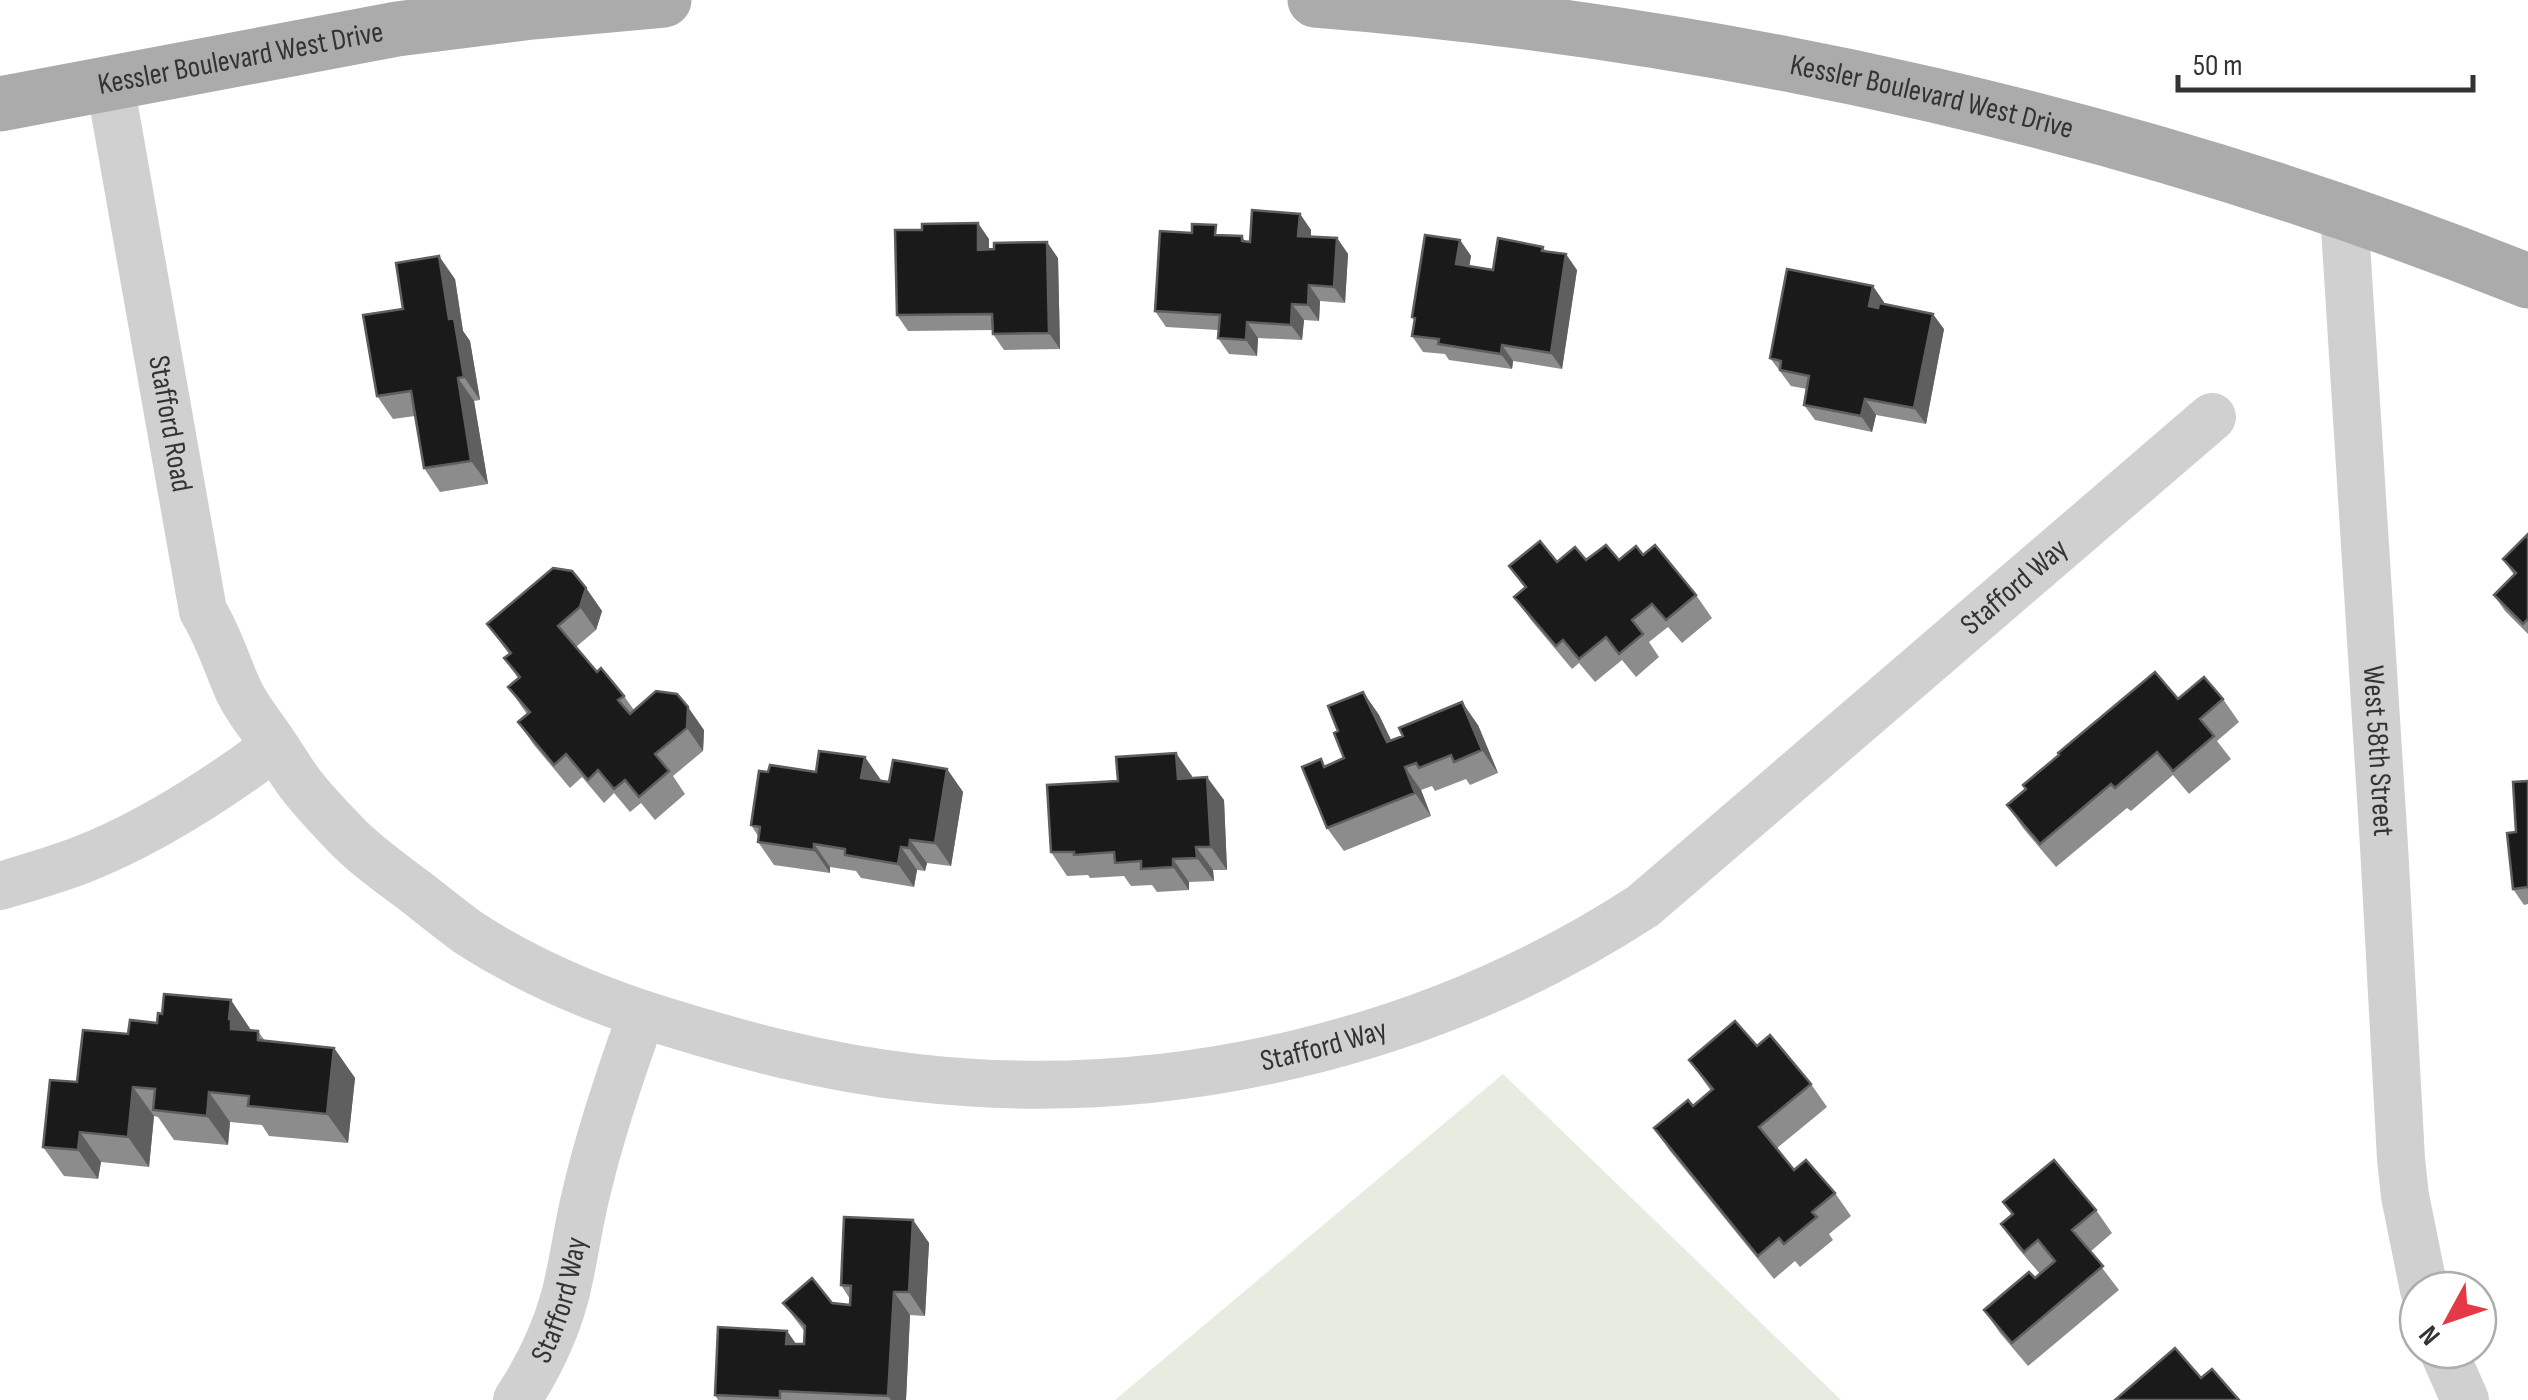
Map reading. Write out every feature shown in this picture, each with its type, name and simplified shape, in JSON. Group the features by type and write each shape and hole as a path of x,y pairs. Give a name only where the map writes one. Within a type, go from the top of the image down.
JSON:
{"main road":[{"name":"Kessler Boulevard West Drive","path":"0,104 397,29 664,0"},
{"name":"Kessler Boulevard West Drive","path":"1314,0 1590,30 1860,78 2093,134 2344,212 2528,281"}],"street":[{"name":"Stafford Road","path":"110,84 204,611 237,689 320,808 386,869 469,932 553,980 642,1014"},
{"name":"West 58th Street","path":"2344,212 2401,1159 2420,1270"},
{"name":"Stafford Way","path":"517,1400 536,1368 562,1306 588,1184 642,1014 716,1038 821,1064 922,1079 1038,1084 1147,1079 1229,1067 1333,1044 1436,1013 1532,971 1643,906 2212,417"},
{"path":"0,886 80,860 165,819 274,746"},
{"path":"2451,1370 2465,1400"}],"shaded area":[{"path":"1503,1074 1841,1400 1115,1400"}],"building":[{"path":"1252,210 1300,214 1298,236 1337,238 1334,287 1309,285 1308,305 1292,304 1291,325 1247,322 1246,340 1218,338 1220,315 1155,311 1160,231 1192,233 1192,224 1216,225 1215,235 1242,236 1242,241 1250,242"},
{"path":"978,223 978,250 994,249 994,243 1047,242 1049,333 993,334 992,314 897,315 895,230 922,230 922,224"},
{"path":"1425,235 1460,240 1456,264 1493,270 1498,238 1566,254 1551,353 1502,345 1501,354 1412,336"},
{"path":"439,256 464,377 458,378 471,461 424,468 411,391 377,396 363,315 403,309 396,263"},
{"path":"1787,269 1873,286 1869,306 1878,308 1879,303 1933,314 1914,408 1865,399 1861,416 1804,405 1809,376 1780,370 1781,361 1770,358"},
{"path":"2528,534 2528,619 2523,624 2494,595 2516,573 2503,559"},
{"path":"1540,541 1557,562 1575,547 1586,560 1606,545 1619,560 1636,546 1643,555 1655,545 1696,595 1666,620 1652,604 1632,620 1643,634 1619,654 1606,637 1579,659 1563,640 1556,646 1514,597 1526,587 1509,566"},
{"path":"553,568 572,571 586,588 580,607 558,626 597,672 601,668 624,696 618,700 630,714 656,691 677,694 688,707 687,728 655,754 669,771 639,797 625,780 614,789 598,770 588,780 566,754 554,765 518,722 530,712 508,687 520,677 504,658 511,653 487,624"},
{"path":"2155,672 2178,699 2204,677 2223,699 2200,719 2214,736 2173,771 2157,752 2115,788 2111,784 2040,844 2007,805 2058,753"},
{"path":"1363,692 1387,742 1403,736 1399,728 1462,702 1482,750 1454,762 1451,755 1419,768 1416,763 1405,767 1415,793 1327,828 1302,767 1321,759 1324,767 1344,758 1328,706"},
{"path":"819,751 865,757 861,778 889,782 893,760 947,769 935,843 910,840 909,848 901,847 898,864 845,855 845,849 814,844 814,850 758,842 760,827 751,825 759,771 768,772 770,765 816,772"},
{"path":"1176,753 1178,779 1207,777 1211,847 1196,847 1197,858 1173,859 1173,867 1141,869 1141,861 1115,863 1114,852 1051,852 1047,785 1118,781 1116,757"},
{"path":"2528,781 2528,887 2513,889 2507,833 2516,832 2513,782"},
{"path":"164,994 231,1000 231,1029 258,1031 258,1040 334,1048 327,1114 248,1106 249,1096 209,1092 207,1116 153,1110 155,1089 133,1087 128,1137 80,1132 78,1150 43,1147 50,1080 77,1082 83,1030 128,1034 130,1020 157,1023"},
{"path":"1735,1021 1757,1046 1770,1035 1811,1084 1759,1127 1794,1170 1806,1160 1835,1193 1812,1212 1817,1217 1784,1244 1779,1238 1758,1256 1654,1128 1688,1100 1693,1106 1713,1089 1689,1060"},
{"path":"2054,1160 2096,1210 2072,1230 2103,1266 2012,1343 1984,1310 2029,1272 2035,1278 2055,1261 2038,1240 2024,1252 2001,1224 2013,1214 2003,1202"},
{"path":"844,1217 913,1220 909,1292 894,1292 888,1396 780,1391 780,1398 715,1395 718,1327 787,1331 786,1344 804,1344 805,1326 783,1303 812,1278 832,1303 850,1305 851,1286 841,1285"},
{"path":"2175,1348 2201,1378 2212,1369 2239,1400 2115,1400"}]}
